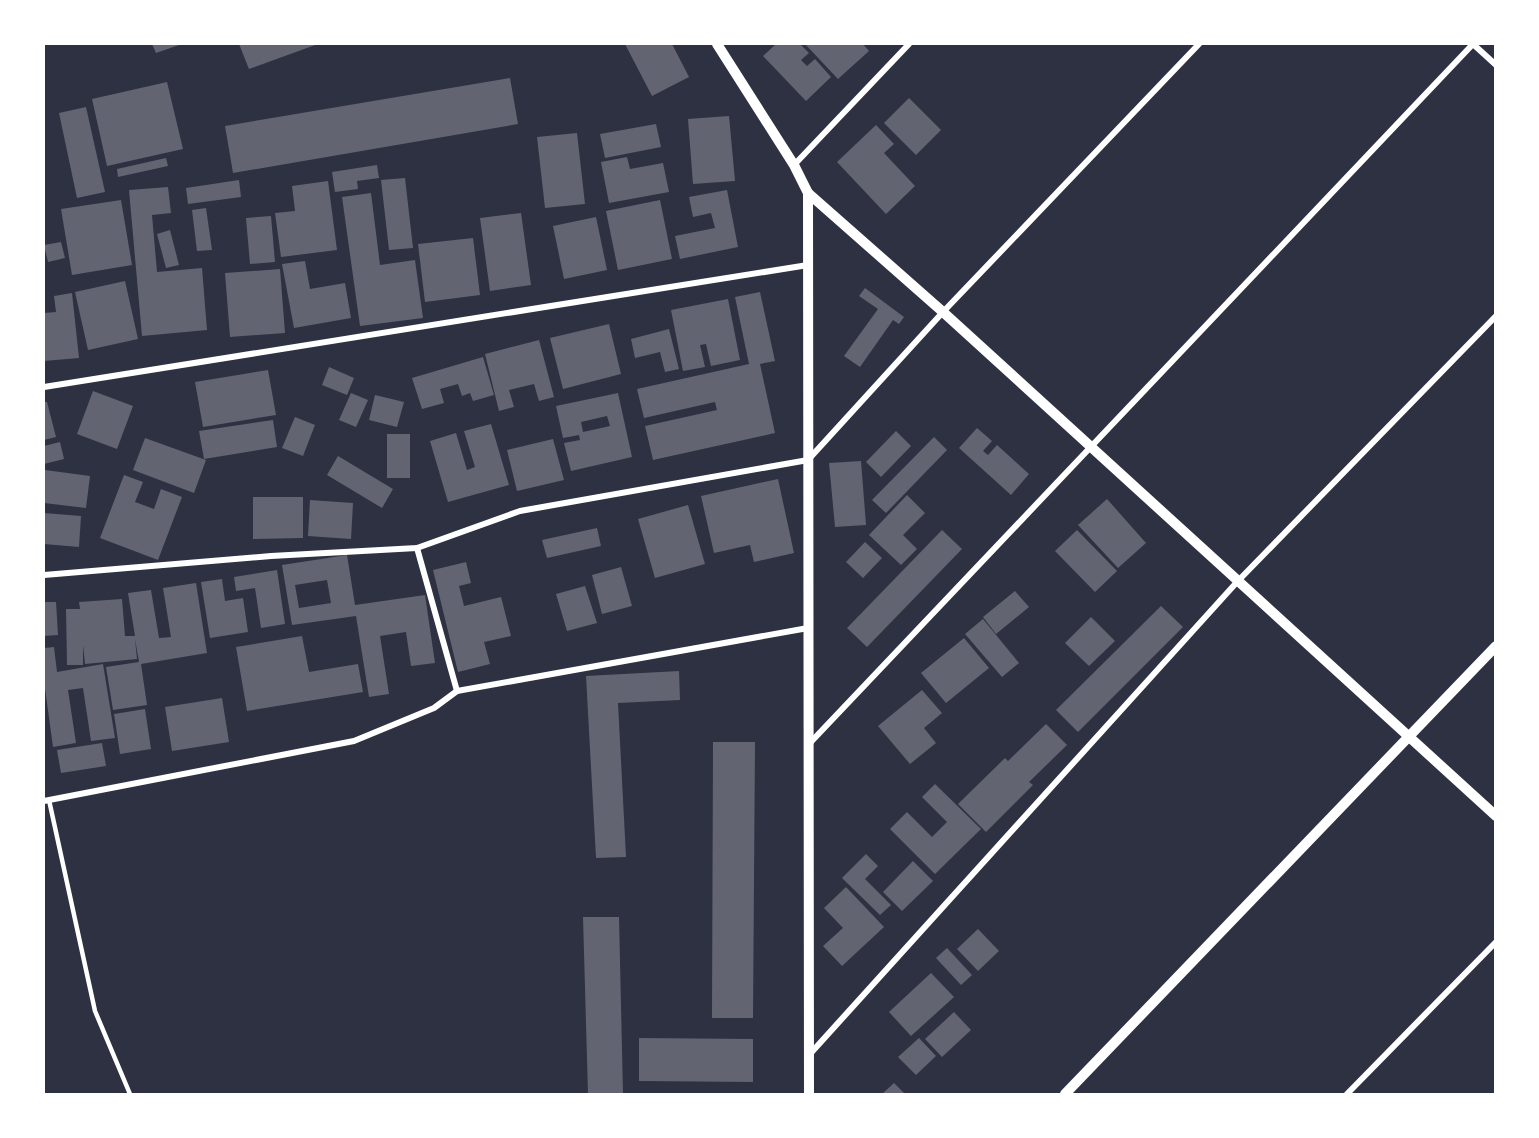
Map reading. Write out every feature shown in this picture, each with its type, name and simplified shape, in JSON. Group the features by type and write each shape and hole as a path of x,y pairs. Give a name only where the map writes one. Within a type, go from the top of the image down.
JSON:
{"street":[{"path":"717,44 794,165 807,193 943,312 1089,448 1496,816"},
{"path":"794,165 909,44"},
{"path":"44,575 272,556 417,548 520,511 808,460 943,312 1199,44"},
{"path":"808,746 1473,44 1496,65"},
{"path":"807,193 808,1095"},
{"path":"44,387 808,264"},
{"path":"808,1056 1237,582 1496,316"},
{"path":"417,548 457,691"},
{"path":"46,800 354,741 434,708 457,691 808,628"},
{"path":"1065,1095 1496,646"},
{"path":"1347,1095 1496,942"}],"lane":[{"path":"46,800 95,1011 130,1095"}],"building":[{"path":"152,44 182,44 156,53"},
{"path":"239,44 318,44 249,69"},
{"path":"625,44 672,44 689,77 652,96"},
{"path":"776,44 800,44 809,53 801,60 807,66 815,59 831,77 806,101 763,56"},
{"path":"805,44 863,44 869,51 838,79"},
{"path":"510,78 518,124 233,173 225,126"},
{"path":"167,82 183,149 107,166 92,99"},
{"path":"909,98 941,130 916,155 884,123"},
{"path":"86,107 105,192 77,198 59,113"},
{"path":"729,116 735,181 693,184 688,119"},
{"path":"656,124 661,147 605,158 600,134"},
{"path":"876,125 894,144 884,153 915,186 886,214 837,162"},
{"path":"577,133 585,204 545,208 537,137"},
{"path":"627,157 630,169 663,163 669,192 609,203 601,162"},
{"path":"166,158 168,166 118,177 117,169"},
{"path":"377,165 379,178 357,181 358,189 335,192 332,172"},
{"path":"405,178 413,248 389,250 381,180"},
{"path":"239,180 241,197 188,204 186,188"},
{"path":"328,181 337,250 281,257 275,213 295,211 292,186"},
{"path":"168,187 171,213 152,215 157,272 202,268 207,330 142,336 129,190"},
{"path":"727,190 738,247 680,259 675,236 715,228 711,213 693,217 689,197"},
{"path":"371,193 380,265 415,260 423,318 360,326 342,197"},
{"path":"121,200 132,265 72,275 61,209"},
{"path":"660,200 672,259 618,270 606,211"},
{"path":"206,208 212,250 197,251 192,210"},
{"path":"521,213 531,285 490,291 480,218"},
{"path":"271,216 275,262 250,264 246,218"},
{"path":"596,217 607,270 564,279 553,226"},
{"path":"170,230 179,265 166,268 157,234"},
{"path":"473,238 480,295 425,302 418,244"},
{"path":"61,242 65,258 48,262 44,245"},
{"path":"305,261 310,289 345,283 351,318 294,328 282,264"},
{"path":"280,269 285,333 230,337 225,273"},
{"path":"125,281 138,339 88,350 75,292"},
{"path":"865,288 904,317 899,324 893,320 860,367 844,356 878,309 859,296"},
{"path":"760,292 775,361 760,364 775,433 653,460 645,426 717,410 715,402 644,418 637,389 749,364 735,297"},
{"path":"72,293 79,358 44,361 44,313 56,312 54,296"},
{"path":"728,299 740,360 711,366 706,344 700,345 705,367 683,371 671,310"},
{"path":"609,324 621,374 563,389 550,338"},
{"path":"669,329 679,369 665,372 660,352 635,358 631,339"},
{"path":"539,340 554,397 539,401 534,384 509,390 514,407 499,411 485,354"},
{"path":"483,357 494,395 473,401 470,393 462,396 458,384 440,389 444,403 422,409 412,378"},
{"path":"329,367 354,378 347,395 322,385"},
{"path":"268,370 276,415 203,427 195,382"},
{"path":"93,391 133,406 117,449 77,434"},
{"path":"351,393 368,400 356,427 339,420"},
{"path":"618,393 632,457 571,471 564,443 580,440 579,435 563,438 556,406","holes":["607,416 610,426 583,432 581,422"]},
{"path":"375,395 404,402 397,427 369,420"},
{"path":"44,402 47,402 56,437 44,440"},
{"path":"295,417 315,425 303,456 282,448"},
{"path":"273,420 277,447 204,459 199,431"},
{"path":"491,424 509,485 448,502 430,441 456,433 467,470 475,467 464,431"},
{"path":"977,428 992,441 983,451 988,455 997,445 1029,474 1011,495 959,448"},
{"path":"896,431 911,446 881,477 866,462"},
{"path":"387,434 410,434 410,478 387,478"},
{"path":"934,437 947,450 886,513 872,500"},
{"path":"145,438 206,460 194,493 133,470"},
{"path":"553,439 564,480 517,491 507,450"},
{"path":"60,442 64,459 44,464 44,446"},
{"path":"338,456 393,489 382,508 327,475"},
{"path":"861,461 866,525 835,527 829,463"},
{"path":"45,470 90,476 86,508 44,503"},
{"path":"124,475 143,482 135,502 154,509 161,489 182,497 158,560 100,538"},
{"path":"778,479 794,553 754,562 750,545 714,553 701,496"},
{"path":"907,495 925,513 903,535 917,549 901,565 869,535"},
{"path":"253,497 303,497 303,538 253,539"},
{"path":"1107,499 1146,543 1118,568 1078,525"},
{"path":"310,500 353,503 351,539 308,536"},
{"path":"688,505 705,564 655,578 638,519"},
{"path":"44,513 81,516 79,547 44,544"},
{"path":"597,528 601,546 547,558 542,540"},
{"path":"942,530 962,549 867,647 847,628"},
{"path":"1077,530 1117,571 1095,592 1055,551"},
{"path":"865,542 882,558 863,578 846,562"},
{"path":"347,555 355,605 425,595 435,663 411,666 406,632 380,636 389,694 369,697 356,616 292,625 282,565","holes":["327,580 331,603 299,608 295,585"]},
{"path":"466,562 471,583 459,586 464,606 501,597 511,636 484,642 490,664 458,672 433,570"},
{"path":"621,567 632,606 602,614 592,575"},
{"path":"277,570 285,624 261,628 255,588 236,591 234,577"},
{"path":"222,579 225,601 243,598 248,632 210,638 201,582"},
{"path":"196,583 207,653 141,664 147,705 113,710 106,667 139,662 135,639 137,659 85,664 83,645 83,665 67,665 66,609 80,609 79,602 122,599 125,636 135,636 128,593 151,590 159,638 171,637 163,588"},
{"path":"585,586 597,623 567,631 556,594"},
{"path":"1015,591 1029,607 996,634 983,617"},
{"path":"44,602 56,602 58,635 44,636"},
{"path":"1161,606 1183,627 1078,732 1056,710"},
{"path":"1091,617 1115,641 1089,666 1065,643"},
{"path":"983,619 1019,663 1002,677 965,634"},
{"path":"302,636 309,672 358,664 363,692 247,711 236,647"},
{"path":"964,638 989,668 946,703 921,673"},
{"path":"54,647 57,672 103,664 115,738 91,741 83,688 68,690 76,743 53,747 44,681 44,648"},
{"path":"679,671 680,700 618,703 626,857 596,858 586,676"},
{"path":"922,690 942,713 924,728 936,743 910,764 878,726"},
{"path":"222,698 229,742 172,751 165,707"},
{"path":"145,709 151,749 120,754 114,714"},
{"path":"1046,724 1067,745 1029,782 1033,785 986,832 958,804 1005,758 1008,761"},
{"path":"713,742 755,742 753,1018 712,1018"},
{"path":"102,743 106,766 61,773 57,750"},
{"path":"935,784 981,829 935,874 890,829 907,812 932,837 947,822 922,797"},
{"path":"866,854 878,866 865,879 891,905 880,915 842,878"},
{"path":"913,861 933,881 902,911 883,892"},
{"path":"846,887 884,927 842,966 823,946 843,928 824,908"},
{"path":"583,917 619,917 623,1094 588,1094"},
{"path":"978,929 999,951 978,971 957,949"},
{"path":"947,948 972,975 961,985 936,958"},
{"path":"931,973 954,997 911,1036 889,1012"},
{"path":"954,1012 971,1030 942,1057 925,1039"},
{"path":"639,1038 753,1039 753,1082 639,1081"},
{"path":"919,1038 936,1056 916,1075 898,1057"},
{"path":"894,1083 905,1094 882,1094"}]}
